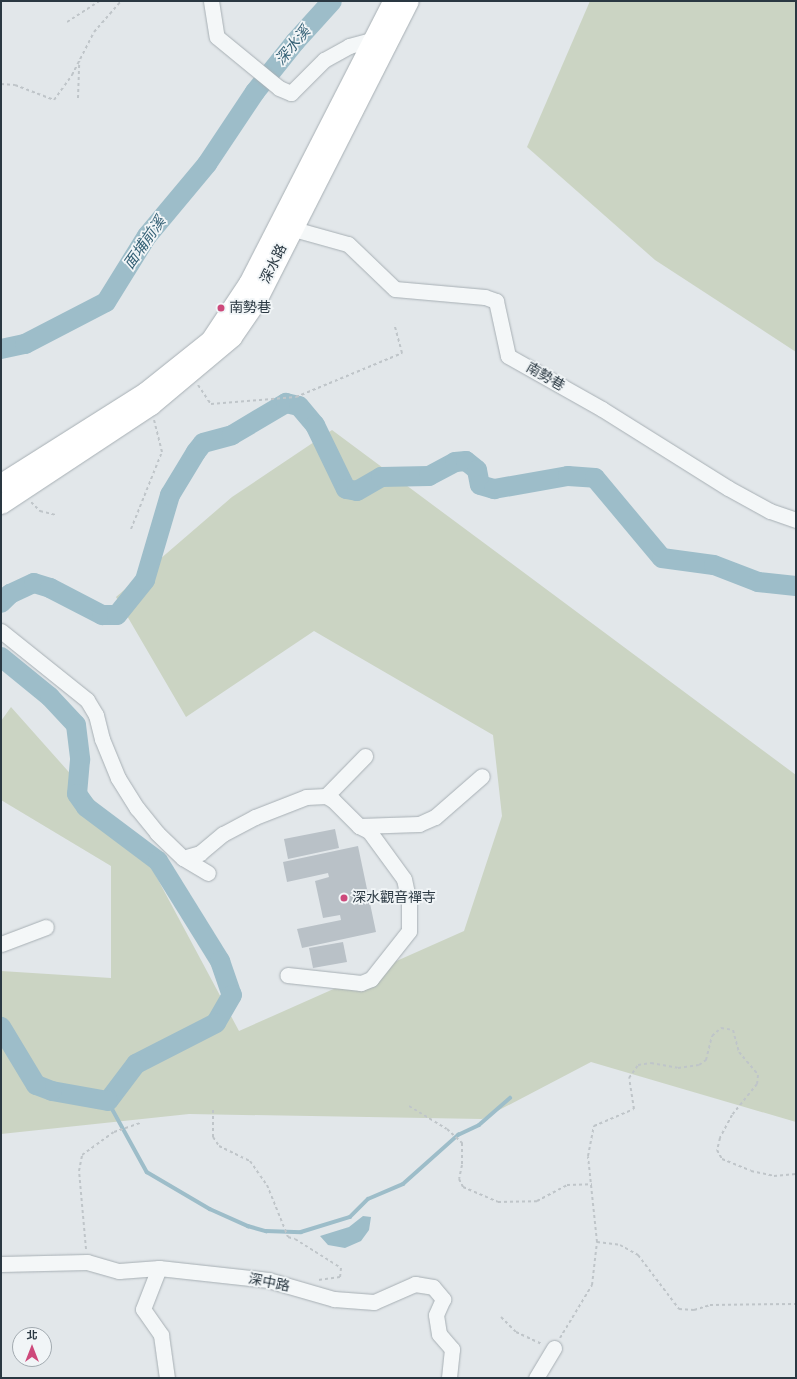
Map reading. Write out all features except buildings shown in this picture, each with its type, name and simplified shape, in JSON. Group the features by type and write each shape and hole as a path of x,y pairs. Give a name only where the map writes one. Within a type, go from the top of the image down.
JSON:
{"main road":[{"name":"深水路","path":"2,502 151,405 190,374 232,337 256,302 285,227 372,40 392,1"},
{"name":"深水路","path":"1,483 145,392 210,340 285,227 409,1"}],"lane":[{"path":"211,1 217,37 279,88 291,93 324,60 349,46 372,40"},
{"name":"南勢巷","path":"285,227 326,236 348,244 395,289 485,297 496,301 508,356 602,409 728,488 770,511 796,520"},
{"path":"1,631 87,700 96,715 102,739 118,778 157,834 183,858 208,873"},
{"path":"183,858 200,853 223,834 255,817 306,797 326,796 365,756"},
{"path":"359,826 419,824 435,816 482,776"},
{"path":"286,975 361,983 371,979 408,931 409,903 404,879 369,831 359,826 326,796"},
{"path":"1,944 46,927"},
{"name":"深中路","path":"1,1264 87,1262 119,1271 159,1268 268,1280 334,1299 374,1302 415,1284 433,1287 443,1299 436,1315 439,1334 452,1349 449,1378"},
{"path":"159,1268 143,1309 161,1335 167,1378"},
{"path":"536,1378 554,1348"}],"path":[{"path":"67,22 99,1"},
{"path":"1,84 16,86 54,100 79,61 94,32 121,1"},
{"path":"78,98 79,61"},
{"path":"190,374 211,404 296,397 402,353 394,324"},
{"path":"131,529 162,452 151,405"},
{"path":"19,490 40,511 56,515"},
{"path":"501,1317 516,1332 554,1348 592,1285 597,1242 588,1156 594,1126 634,1109 629,1078 638,1065 651,1063 678,1068 699,1066 706,1060 712,1036 721,1028 733,1030 739,1052 758,1075 757,1084 732,1115 720,1138 717,1150 722,1159 751,1171 774,1176 796,1174"},
{"path":"409,1106 447,1129 462,1143 459,1179 463,1187 498,1202 537,1201 567,1185 592,1184"},
{"path":"213,1110 213,1137 219,1146 250,1161 267,1185 288,1237 295,1239 341,1268 340,1277 313,1280"},
{"path":"87,1262 79,1171 82,1155 114,1132 140,1123"},
{"path":"597,1242 620,1245 638,1255 679,1309 694,1310 710,1305 796,1304"}],"green space":[{"path":"590,1 796,1 796,352 655,260 527,147"},
{"path":"332,430 796,775 796,1122 591,1062 482,1119 189,1114 1,1134 1,971 111,978 111,866 1,800 1,721 11,707 148,861 239,1031 464,931 502,816 493,735 314,631 186,717 116,597 232,497"}],"water":[{"path":"363,1216 371,1217 369,1230 361,1241 345,1248 328,1245 320,1236 349,1227"}],"waterway":[{"name":"面埔前溪","path":"1,349 25,344 106,302 147,236 207,164 255,92 295,42 332,1"},
{"path":"1,603 10,594 34,583 50,588 102,615 117,615 145,580 170,495 203,443 232,435 286,403 299,406 315,425 346,489 357,491 381,477 429,476 455,462 466,461 477,470 480,485 494,489 568,476 595,478 662,558 714,565 758,582 796,586"},
{"path":"1,657 50,697 76,725 80,760 77,794 86,807 158,861 220,961 232,995 216,1023 136,1064 108,1101 52,1091 36,1085 1,1027"},
{"path":"108,1101 147,1172 210,1209 248,1226 266,1231 301,1232 350,1217 368,1199 403,1184 458,1135 479,1125 510,1098"}],"place":[{"name":"南勢巷","path":"221,308"},
{"name":"深水觀音禪寺","path":"344,898"}],"water label":[{"name":"深水溪","path":"293,46"}]}
